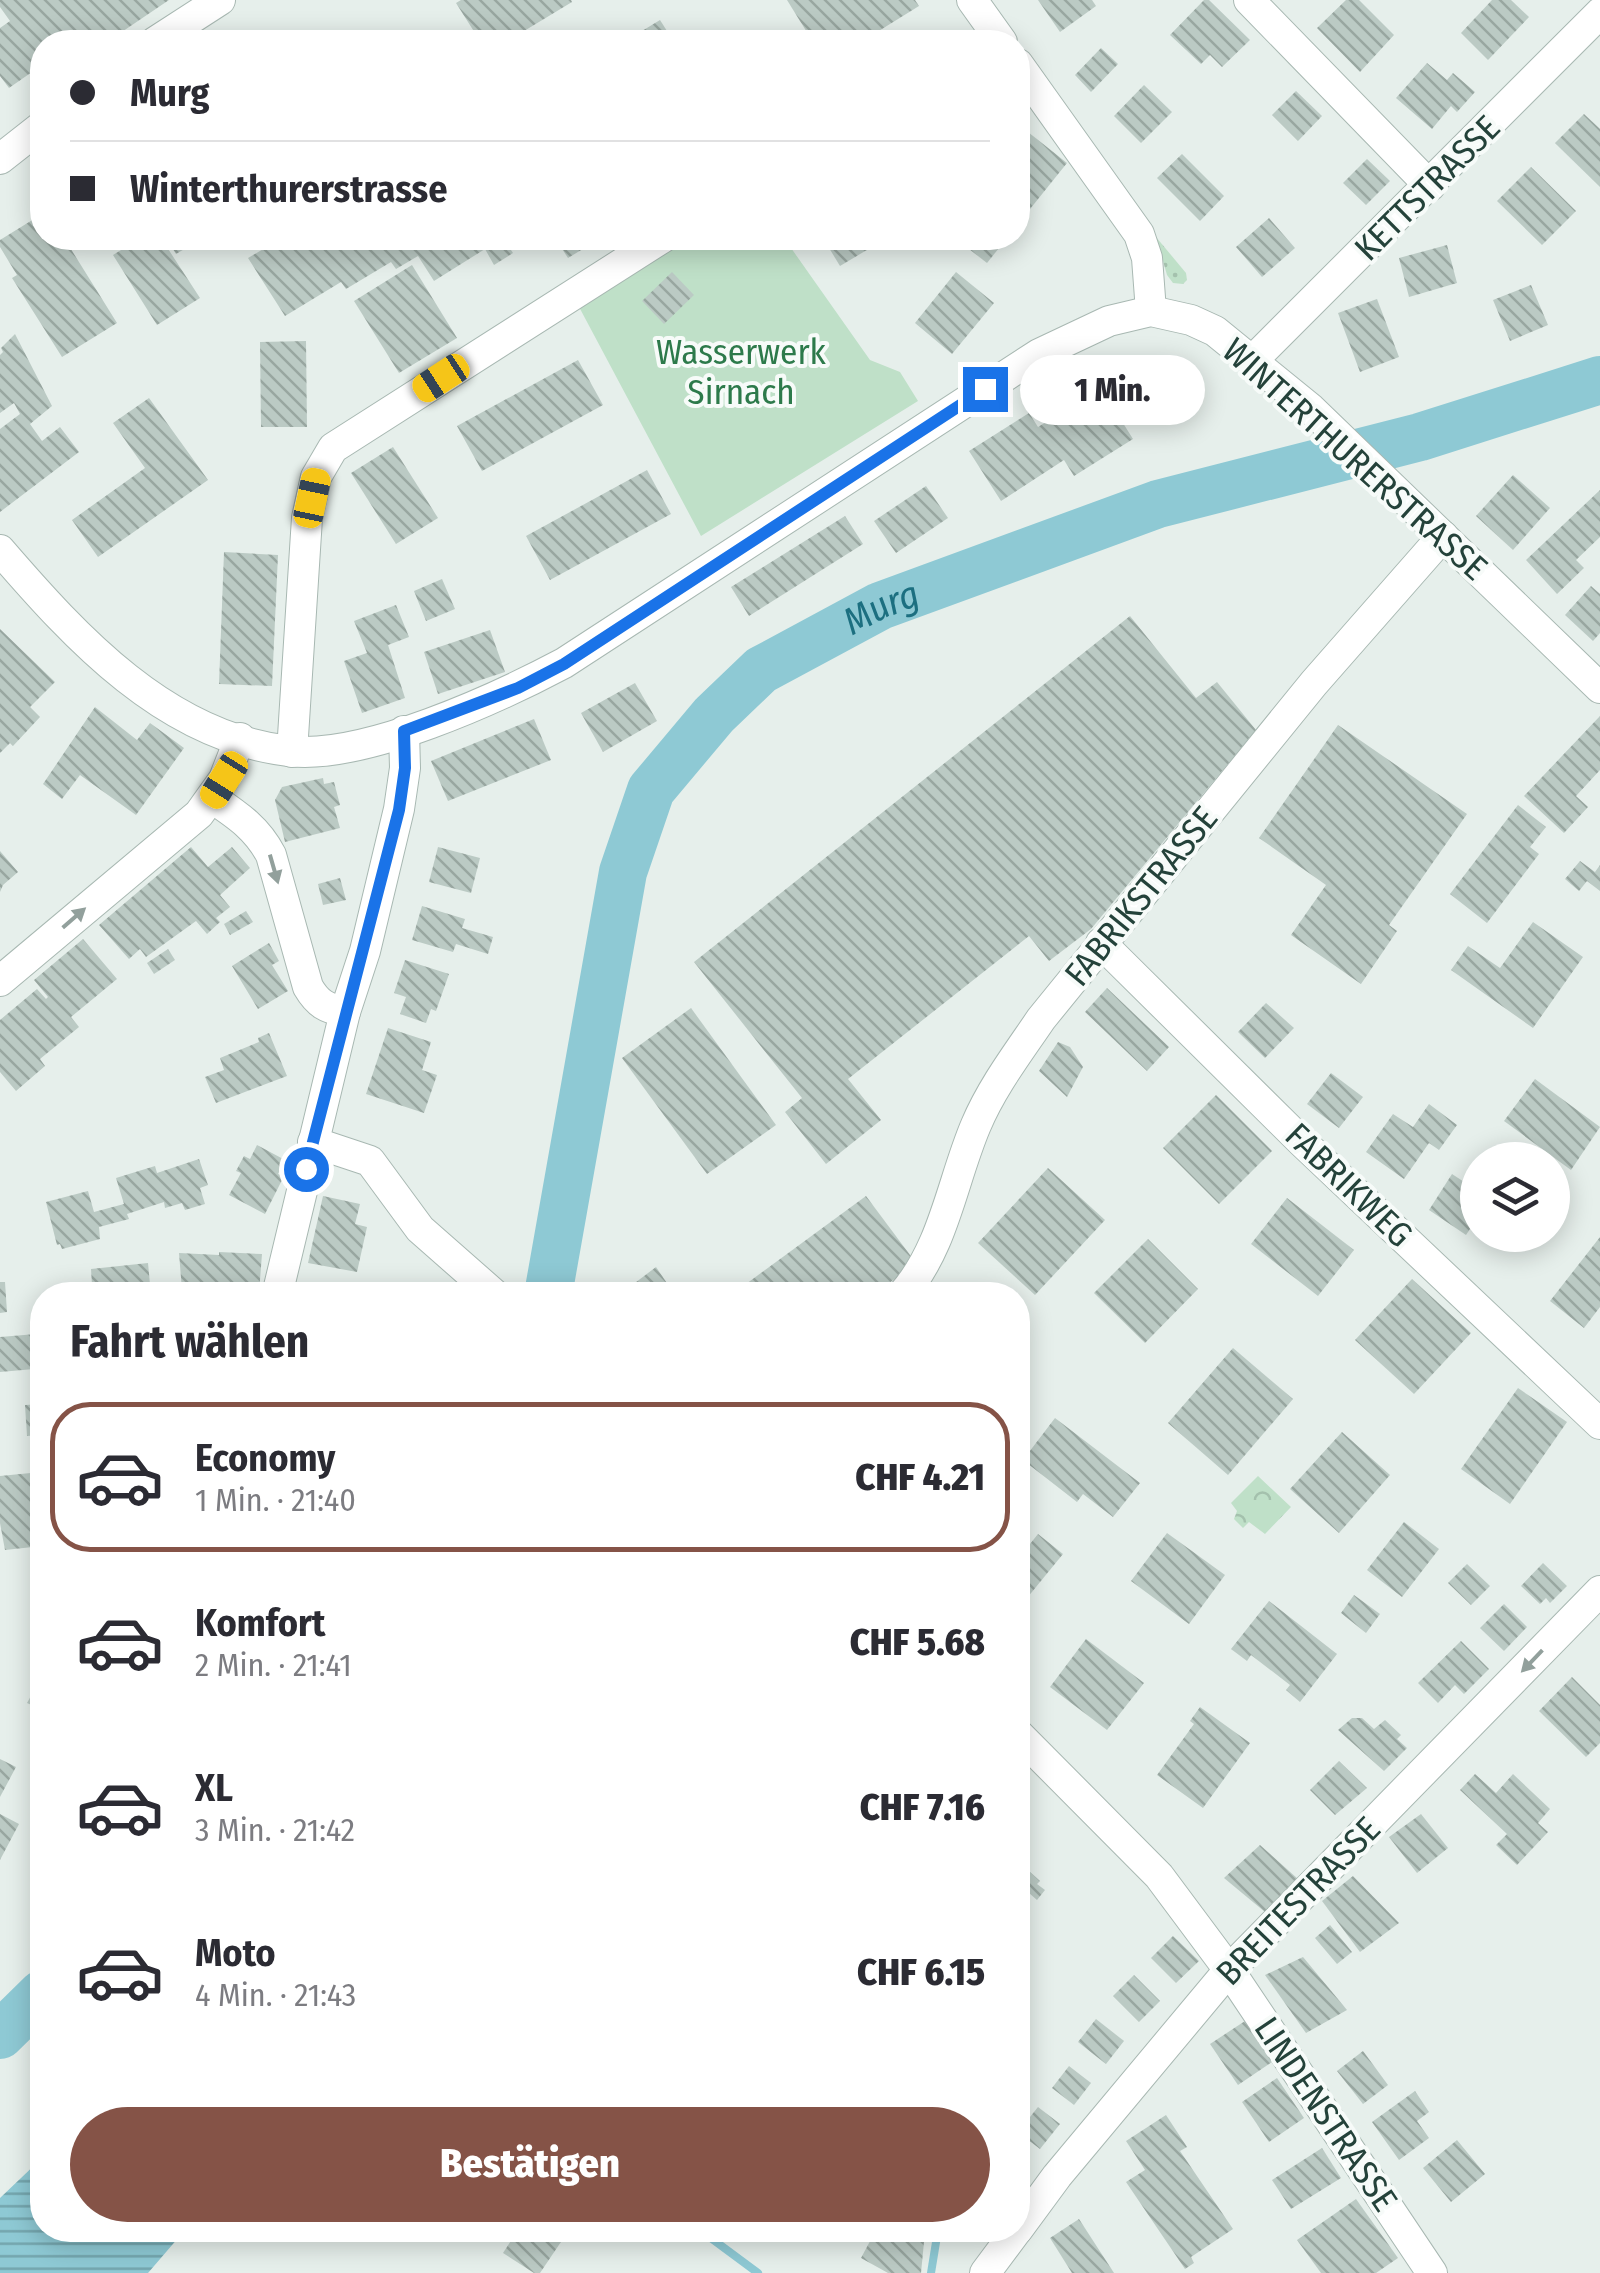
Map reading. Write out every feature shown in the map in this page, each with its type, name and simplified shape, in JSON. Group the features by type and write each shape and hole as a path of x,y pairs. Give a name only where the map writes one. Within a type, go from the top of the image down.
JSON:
{"street":[{"path":"174,30 220,0"},
{"path":"972,0 987,30"},
{"path":"1248,0 1430,186"},
{"name":"KETTSTRASSE","path":"1252,362 1600,12"},
{"path":"0,550 59,618 127,678 172,708 240,738 292,752 356,744 404,731 518,688 564,664 1039,354 1109,322 1152,311 1147,258 1139,234 1030,81"},
{"path":"0,159 30,135"},
{"path":"292,752 307,518 316,477 333,448 643,250"},
{"name":"WINTERTHURERSTRASSE","path":"1152,311 1203,325 1312,410 1443,536 1593,669"},
{"name":"FABRIKSTRASSE","path":"912,1282 938,1236 978,1121 1042,1020 1314,683 1443,536"},
{"path":"280,1282 345,1012 365,950 399,810 405,768 404,731"},
{"path":"0,981 199,814 224,780 240,738"},
{"path":"212,798 251,825 263,841 271,855 308,986 316,1002 345,1012"},
{"name":"FABRIKWEG","path":"1100,944 1600,1424"},
{"path":"313,1142 370,1161 420,1229 480,1282"},
{"name":"BREITESTRASSE","path":"1030,2212 1229,1970 1600,1592"},
{"name":"LINDENSTRASSE","path":"1030,1746 1159,1876 1229,1970 1432,2273"},
{"name":"BREITESTRASSE","path":"985,2273 1008,2242"}],"green space":[{"path":"1156,237 1186,273 1183,284 1173,283 1167,275"},
{"name":"Wasserwerk Sirnach","path":"669,250 792,250 870,360 900,372 918,401 701,536 578,305"},
{"path":"1258,1476 1291,1507 1265,1534 1249,1522 1243,1528 1234,1519 1237,1511 1231,1503"}],"water":[{"path":"30,2169 30,2242 175,2242 148,2273 0,2273 0,2198"}],"building":[{"path":"0,0 169,0 125,30 30,30 30,73 9,88 0,76 0,28 10,21 0,7"},
{"path":"787,0 915,0 919,6 880,30 806,30"},
{"path":"1038,0 1092,0 1096,6 1060,32"},
{"path":"1204,0 1209,0 1250,40 1222,67 1210,55 1201,64 1170,35"},
{"path":"1346,0 1359,0 1394,35 1360,72 1317,28"},
{"path":"1492,0 1511,0 1529,17 1488,60 1461,33"},
{"path":"572,2 526,30 473,30 456,3"},
{"path":"660,20 666,30 644,30"},
{"path":"1101,48 1118,64 1091,92 1075,75"},
{"path":"1427,63 1447,80 1453,73 1475,92 1457,112 1451,106 1432,129 1396,98"},
{"path":"1144,85 1172,112 1141,143 1114,116"},
{"path":"1296,91 1322,116 1298,141 1272,115"},
{"path":"1584,114 1600,129 1600,187 1555,143"},
{"path":"1030,134 1067,163 1030,209"},
{"path":"1182,154 1224,196 1200,221 1157,178"},
{"path":"1367,159 1390,181 1366,205 1343,183"},
{"path":"1531,167 1576,211 1542,245 1497,201"},
{"path":"1269,218 1295,248 1262,277 1236,247"},
{"path":"30,221 30,250 71,250 117,323 62,357 12,278 17,275 0,247 0,240"},
{"path":"1447,245 1457,283 1409,297 1399,258"},
{"path":"121,250 169,250 200,298 157,325 113,255"},
{"path":"262,250 483,250 434,281 418,256 396,269 391,262 346,289 341,282 285,316 248,258"},
{"path":"486,250 511,250 513,253 494,265"},
{"path":"563,250 581,250 568,258"},
{"path":"830,250 867,250 840,266"},
{"path":"970,250 997,250 987,263"},
{"path":"412,265 457,338 399,373 354,301"},
{"path":"672,272 694,295 664,324 642,301"},
{"path":"956,272 994,303 952,354 915,323"},
{"path":"1531,285 1548,325 1510,341 1493,300"},
{"path":"1377,299 1399,357 1360,372 1338,313"},
{"path":"15,334 52,406 30,424 42,441 60,427 79,452 0,512 0,429 20,414 14,403 0,413 0,355 1,348"},
{"path":"306,341 307,427 261,427 260,342"},
{"path":"578,360 603,405 482,471 457,426"},
{"path":"1101,388 1133,439 1074,476 1064,460 1001,501 969,451 1029,413 1038,427"},
{"path":"149,398 208,480 98,557 72,520 145,468 113,423"},
{"path":"393,447 438,518 396,544 351,473"},
{"path":"647,470 671,514 550,580 526,536"},
{"path":"1513,475 1550,508 1513,550 1476,516"},
{"path":"926,486 948,518 896,553 874,521"},
{"path":"1600,490 1600,537 1576,560 1584,568 1557,594 1526,560"},
{"path":"845,516 863,544 749,616 731,587"},
{"path":"224,552 278,555 272,686 219,684"},
{"path":"442,579 455,609 426,621 414,591"},
{"path":"1591,586 1600,594 1600,633 1593,641 1565,615"},
{"path":"396,605 409,637 388,645 405,698 362,713 344,661 367,653 354,621"},
{"path":"1130,616 1196,698 1217,682 1256,730 1091,929 1049,961 1029,936 848,1079 881,1120 826,1164 785,1112 802,1098 694,962"},
{"path":"0,629 55,682 30,707 40,717 13,746 10,743 0,753"},
{"path":"490,630 505,672 438,694 424,652"},
{"path":"635,683 657,721 603,752 581,713"},
{"path":"95,707 137,740 150,723 184,748 136,815 80,775 62,799 43,784"},
{"path":"1600,716 1600,770 1576,796 1588,807 1564,833 1524,796"},
{"path":"534,719 551,760 448,801 431,761"},
{"path":"1338,725 1467,814 1389,925 1397,931 1361,984 1291,935 1326,885 1259,838"},
{"path":"323,778 324,784 334,782 340,805 334,807 340,828 285,842 275,800 282,787"},
{"path":"1518,805 1546,827 1530,847 1539,854 1487,923 1450,894"},
{"path":"191,847 208,867 232,847 250,868 220,895 230,907 216,918 220,922 207,934 196,921 146,957 140,949 129,959 99,925"},
{"path":"438,847 480,858 471,893 429,882"},
{"path":"0,851 18,872 0,892"},
{"path":"1580,861 1595,872 1600,865 1600,891 1587,881 1579,891 1565,879"},
{"path":"340,878 346,900 323,905 318,884"},
{"path":"422,906 465,919 462,928 493,937 488,954 456,944 453,952 412,940"},
{"path":"246,911 253,922 230,935 224,924"},
{"path":"1533,922 1583,957 1533,1028 1451,970 1468,946 1500,968"},
{"path":"83,939 117,979 71,1017 79,1027 40,1059 45,1066 16,1091 0,1072 0,1020 37,989 46,999 34,980"},
{"path":"269,943 279,961 272,965 288,991 258,1009 232,966"},
{"path":"168,949 175,960 154,974 147,963"},
{"path":"405,960 449,974 436,1011 431,1009 426,1023 400,1014 406,997 394,993"},
{"path":"1107,988 1169,1047 1147,1071 1085,1012"},
{"path":"1266,1003 1294,1028 1265,1058 1238,1032"},
{"path":"691,1008 776,1125 707,1174 622,1058"},
{"path":"388,1028 431,1042 422,1070 437,1075 424,1113 366,1094"},
{"path":"269,1033 287,1076 216,1103 205,1077 224,1070 220,1058 259,1042 258,1038"},
{"path":"1058,1042 1070,1047 1083,1067 1067,1097 1039,1071"},
{"path":"1331,1073 1363,1097 1339,1128 1307,1104"},
{"path":"1535,1079 1600,1127 1571,1170 1570,1142 1533,1142 1504,1121"},
{"path":"1216,1095 1272,1151 1219,1204 1163,1148"},
{"path":"1429,1104 1457,1125 1439,1150 1429,1143 1404,1179 1366,1152 1393,1114 1413,1127"},
{"path":"257,1145 285,1160 278,1174 284,1176 265,1214 229,1195 241,1173 236,1171 244,1156 250,1159"},
{"path":"199,1159 208,1185 200,1188 205,1204 185,1210 182,1203 165,1208 164,1202 127,1214 129,1219 99,1227 100,1239 62,1249 57,1245 46,1202 88,1191 94,1212 124,1204 116,1178 155,1166 157,1173"},
{"path":"1048,1168 1105,1220 1035,1295 1030,1290 1030,1282 1021,1282 978,1243"},
{"path":"1452,1174 1460,1179 1460,1231 1429,1210"},
{"path":"323,1196 360,1204 355,1224 367,1227 357,1272 308,1263"},
{"path":"866,1196 916,1263 890,1282 749,1282"},
{"path":"1287,1198 1354,1250 1318,1296 1251,1244"},
{"path":"1600,1237 1600,1307 1584,1328 1550,1301"},
{"path":"1148,1239 1198,1289 1145,1343 1094,1293"},
{"path":"179,1253 262,1254 260,1282 181,1282"},
{"path":"148,1263 150,1282 92,1282 91,1269"},
{"path":"656,1267 666,1282 636,1282"},
{"path":"1412,1279 1471,1333 1414,1394 1355,1340"},
{"path":"0,1282 5,1282 7,1312 0,1313"},
{"path":"30,1334 30,1369 0,1372 0,1337"},
{"path":"1233,1348 1293,1399 1228,1475 1168,1423"},
{"path":"1518,1388 1567,1422 1510,1504 1461,1469"},
{"path":"25,1405 30,1405 30,1436 27,1436"},
{"path":"1055,1418 1140,1483 1113,1517 1083,1494 1077,1502 1030,1465 1030,1451"},
{"path":"1342,1432 1390,1475 1339,1533 1290,1489"},
{"path":"30,1473 30,1547 5,1550 0,1523 0,1476"},
{"path":"1404,1522 1439,1549 1402,1597 1367,1570"},
{"path":"1167,1533 1225,1575 1189,1624 1131,1581"},
{"path":"1038,1534 1063,1554 1030,1594 1030,1544"},
{"path":"1543,1563 1567,1586 1550,1603 1546,1598 1540,1604 1521,1586"},
{"path":"1467,1564 1490,1586 1471,1605 1448,1583"},
{"path":"1354,1595 1380,1614 1366,1633 1341,1613"},
{"path":"1269,1601 1337,1654 1300,1702 1286,1690 1290,1685 1251,1655 1247,1661 1231,1649"},
{"path":"1504,1604 1527,1627 1504,1651 1480,1628"},
{"path":"1086,1639 1144,1683 1107,1730 1050,1687"},
{"path":"1461,1641 1489,1669 1464,1694 1455,1685 1438,1703 1418,1683"},
{"path":"1572,1677 1600,1705 1600,1743 1586,1757 1539,1711"},
{"path":"1200,1707 1250,1743 1203,1808 1157,1775 1194,1724 1190,1721"},
{"path":"1352,1718 1362,1718 1374,1729 1385,1720 1401,1735 1397,1739 1407,1748 1384,1771 1338,1730"},
{"path":"0,1759 16,1767 0,1797"},
{"path":"1339,1761 1367,1788 1335,1815 1310,1790"},
{"path":"1475,1774 1496,1793 1513,1774 1550,1809 1538,1823 1548,1832 1517,1865 1496,1845 1507,1834 1460,1790"},
{"path":"0,1814 19,1824 0,1860"},
{"path":"1421,1814 1448,1848 1417,1873 1389,1837"},
{"path":"1260,1845 1298,1879 1265,1912 1224,1878"},
{"path":"1030,1872 1045,1890 1037,1900 1030,1894"},
{"path":"1353,1876 1399,1923 1360,1952 1322,1901"},
{"path":"1330,1925 1352,1952 1337,1964 1315,1938"},
{"path":"1173,1936 1199,1961 1176,1983 1151,1958"},
{"path":"1303,1957 1347,2010 1306,2033 1265,1975"},
{"path":"1134,1975 1160,2001 1139,2022 1113,1996"},
{"path":"1096,2019 1124,2041 1106,2064 1078,2042"},
{"path":"1245,2021 1272,2062 1238,2085 1210,2044"},
{"path":"1363,2051 1388,2085 1363,2104 1337,2071"},
{"path":"1069,2066 1091,2083 1074,2105 1052,2088"},
{"path":"1277,2078 1304,2118 1269,2142 1242,2102"},
{"path":"1415,2091 1429,2112 1417,2121 1429,2138 1399,2160 1372,2122"},
{"path":"1038,2107 1060,2124 1040,2149 1030,2141 1030,2117"},
{"path":"1166,2115 1187,2147 1180,2151 1233,2229 1191,2257 1194,2263 1185,2269 1126,2182 1145,2170 1126,2141"},
{"path":"1457,2140 1485,2174 1451,2202 1423,2168"},
{"path":"1322,2148 1341,2178 1291,2209 1272,2180"},
{"path":"1356,2199 1398,2258 1376,2273 1321,2273 1297,2240"},
{"path":"1079,2219 1114,2273 1072,2273 1050,2238"},
{"path":"510,2242 561,2242 540,2273 503,2253"},
{"path":"870,2242 924,2242 921,2273 888,2273 861,2258"}],"waterway":[{"name":"Murg","path":"550,1282 623,872 651,790 714,715 761,670 880,606 1158,504 1420,437 1600,380"},
{"name":"Murg","path":"0,2035 30,2006"},
{"path":"716,2242 758,2273"},
{"path":"931,2273 936,2242"}],"route":[{"path":"306,1169 399,810 405,768 404,731 518,688 564,664 985,389"}]}
